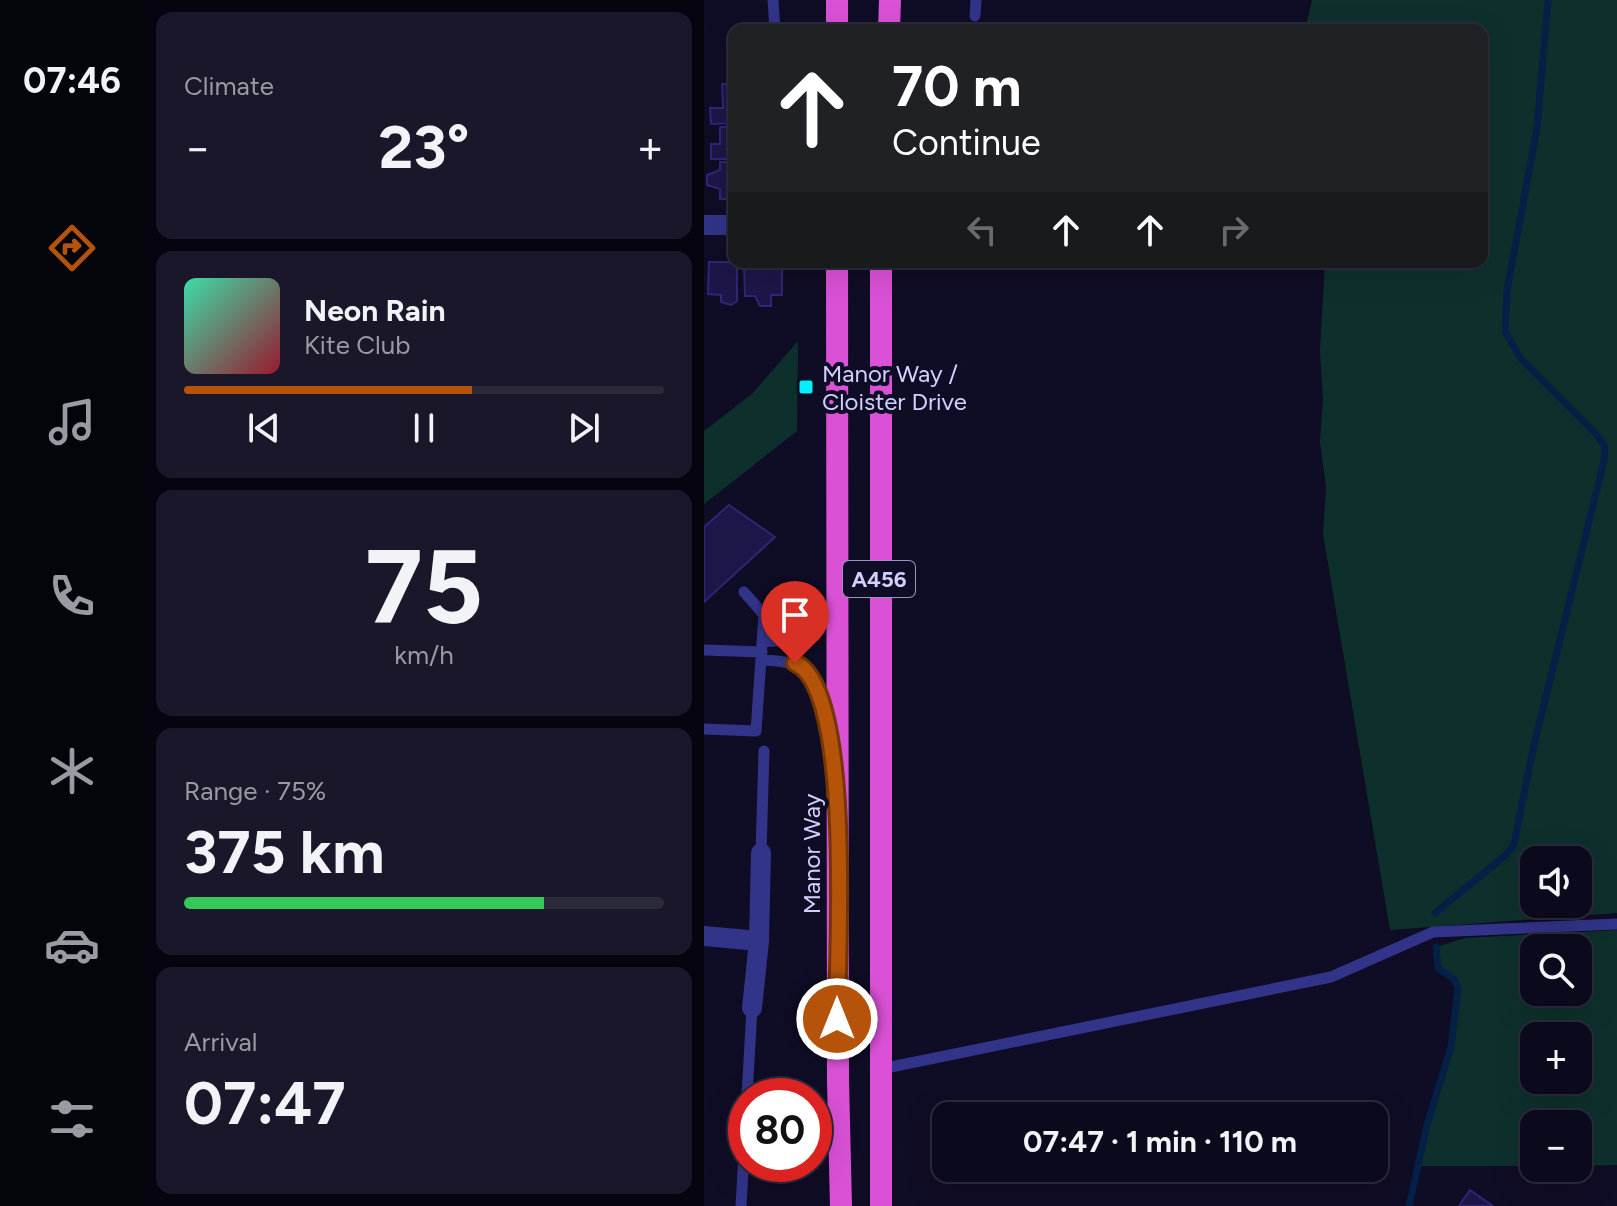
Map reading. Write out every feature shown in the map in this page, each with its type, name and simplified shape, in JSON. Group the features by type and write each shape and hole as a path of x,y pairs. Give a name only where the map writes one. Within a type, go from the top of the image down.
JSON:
{"highway":[{"path":"837,0 837,24"},
{"name":"Manor Way","path":"837,268 841,1206"},
{"name":"A456","path":"881,268 881,1206"}],"street":[{"path":"704,225 728,225"},
{"path":"752,1008 759,941 761,853"},
{"path":"704,936 759,941"}],"lane":[{"path":"773,0 775,24"},
{"path":"975,16 976,0"},
{"path":"704,729 756,731 764,615 744,592"},
{"path":"704,650 762,651 802,639 817,629 837,602"},
{"path":"762,651 795,663 816,680 828,718 837,774"},
{"path":"761,853 764,751"},
{"path":"879,1069 1331,977 1433,932 1617,924"},
{"path":"748,1078 752,1008"},
{"path":"741,1206 742,1182"}],"green space":[{"path":"1312,0 1617,0 1617,913 1592,915 1592,846 1520,846 1520,918 1550,918 1390,930 1323,534 1326,487 1320,442 1323,400 1320,351 1325,268 1488,268 1488,24 1306,24"},
{"path":"798,341 797,431 704,504 704,431 753,393"},
{"path":"1617,930 1617,1165 1592,1166 1592,1110 1520,1110 1520,1166 1419,1166 1427,1125 1451,1047 1458,989 1455,980 1438,968 1436,947 1465,938 1520,935 1520,1006 1592,1006 1592,934 1541,934"}],"building":[{"path":"722,84 728,84 728,123 711,124 710,108 723,108"},
{"path":"720,127 728,127 728,159 711,159 711,144 720,144"},
{"path":"720,162 728,162 728,199 720,199 720,189 707,185 707,175 720,170"},
{"path":"709,262 728,262 728,268 737,268 737,301 731,305 721,302 721,295 708,294"},
{"path":"744,268 782,268 782,295 771,295 771,306 760,306 755,296 745,296"},
{"path":"729,505 775,537 704,602 704,527"},
{"path":"1470,1190 1493,1206 1459,1206"}],"waterway":[{"path":"1435,913 1507,854 1514,844 1533,749 1604,461 1605,447 1597,435 1521,359 1505,331 1507,291 1537,128 1548,0"},
{"path":"1409,1206 1427,1125 1451,1047 1458,989 1455,980 1438,968 1436,947"}],"place":[{"name":"Manor Way / Cloister Drive","path":"806,387"}],"route":[{"path":"795,663 811,674 820,688 837,774 837,1019"}]}
